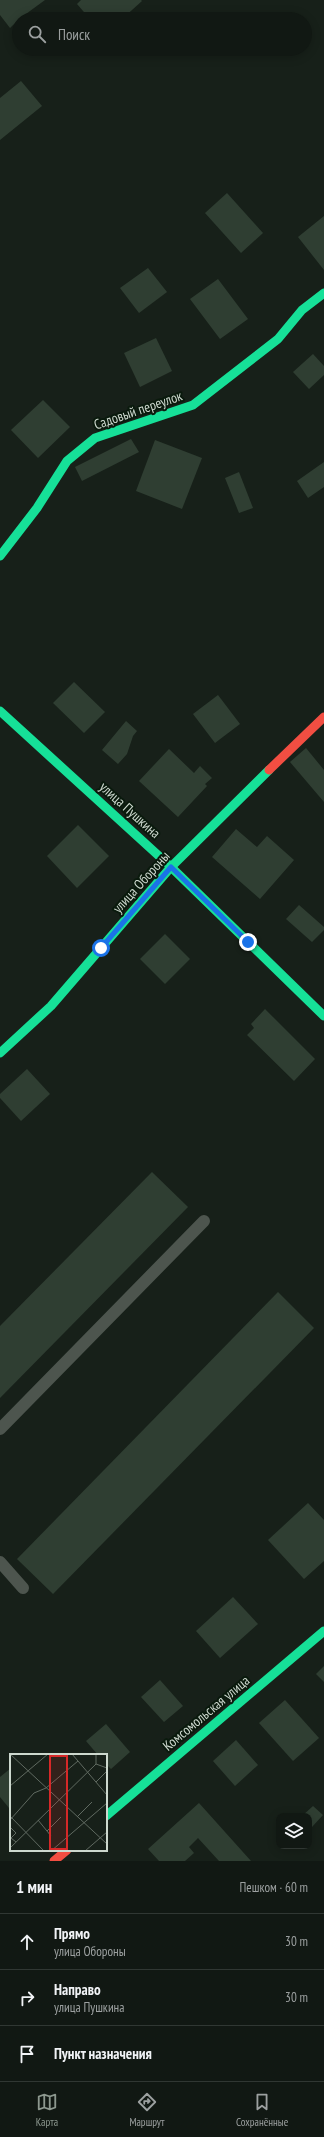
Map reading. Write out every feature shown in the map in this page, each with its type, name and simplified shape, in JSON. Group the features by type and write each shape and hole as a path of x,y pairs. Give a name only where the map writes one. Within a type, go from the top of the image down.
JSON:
{"street":[{"name":"Садовый переулок","path":"0,556 38,508 67,461 95,438 193,405 278,339 302,310 324,293"},
{"name":"улица Пушкина","path":"0,711 171,867 324,1016"},
{"name":"улица Обороны","path":"0,1054 51,1006 171,867 324,717"},
{"name":"Комсомольская улица","path":"107,1815 324,1631"},
{"path":"54,1861 65,1851"}],"lane":[{"path":"0,1429 204,1221"},
{"path":"0,1562 23,1588"}],"building":[{"path":"0,0 45,0 29,12 12,12 12,26 10,28 0,15"},
{"path":"81,0 142,1 130,12 84,12 77,4"},
{"path":"21,81 42,106 0,140 0,98"},
{"path":"227,193 263,233 241,253 205,213"},
{"path":"324,216 324,270 298,237"},
{"path":"148,268 167,292 139,313 120,288"},
{"path":"218,279 248,319 220,339 190,299"},
{"path":"156,338 172,371 140,387 124,353"},
{"path":"313,354 324,366 324,375 309,389 293,372"},
{"path":"43,400 70,427 38,458 11,430"},
{"path":"131,439 139,452 82,481 75,467"},
{"path":"155,440 202,458 182,509 136,491"},
{"path":"324,462 324,487 308,498 297,481"},
{"path":"239,472 253,508 239,513 225,478"},
{"path":"74,682 105,712 84,733 53,703"},
{"path":"218,695 240,724 215,743 193,714"},
{"path":"126,721 137,731 133,736 127,754 118,764 102,750"},
{"path":"306,748 324,770 324,802 290,762"},
{"path":"169,749 194,773 200,766 212,778 205,784 207,786 178,817 139,781"},
{"path":"78,825 109,856 77,888 47,856"},
{"path":"236,829 257,847 267,836 294,860 260,899 212,857"},
{"path":"299,905 324,927 324,930 312,942 286,919"},
{"path":"165,934 190,959 165,984 140,959"},
{"path":"265,1009 315,1059 294,1081 247,1035 254,1028 251,1024"},
{"path":"27,1069 50,1094 21,1121 0,1098 0,1094"},
{"path":"152,1172 188,1207 0,1398 0,1326"},
{"path":"278,1292 314,1328 53,1594 17,1559"},
{"path":"308,1503 324,1520 324,1561 304,1579 268,1540"},
{"path":"233,1597 258,1624 220,1658 196,1631"},
{"path":"324,1666 324,1682 316,1674"},
{"path":"160,1680 183,1706 164,1722 141,1697"},
{"path":"285,1700 319,1738 293,1761 259,1723"},
{"path":"106,1724 130,1752 111,1769 107,1765 107,1754 97,1754 86,1741"},
{"path":"236,1740 258,1765 235,1786 213,1761"},
{"path":"10,1769 9,1808 0,1797 0,1777"},
{"path":"199,1803 251,1861 219,1861 198,1838 189,1847 194,1853 185,1861 159,1861 148,1849"},
{"path":"313,1806 323,1815 312,1827 312,1813 305,1813"}],"traffic: fast":[{"path":"0,556 37,508 67,461 95,438 193,405 278,339 302,310 324,293"},
{"path":"0,711 171,867 324,1016"},
{"path":"0,1053 51,1006 171,867 269,770"},
{"path":"107,1815 324,1631"}],"traffic: jam":[{"path":"269,770 324,717"},
{"path":"54,1861 66,1851"}],"route":[{"path":"101,948 171,867 248,942"}]}
